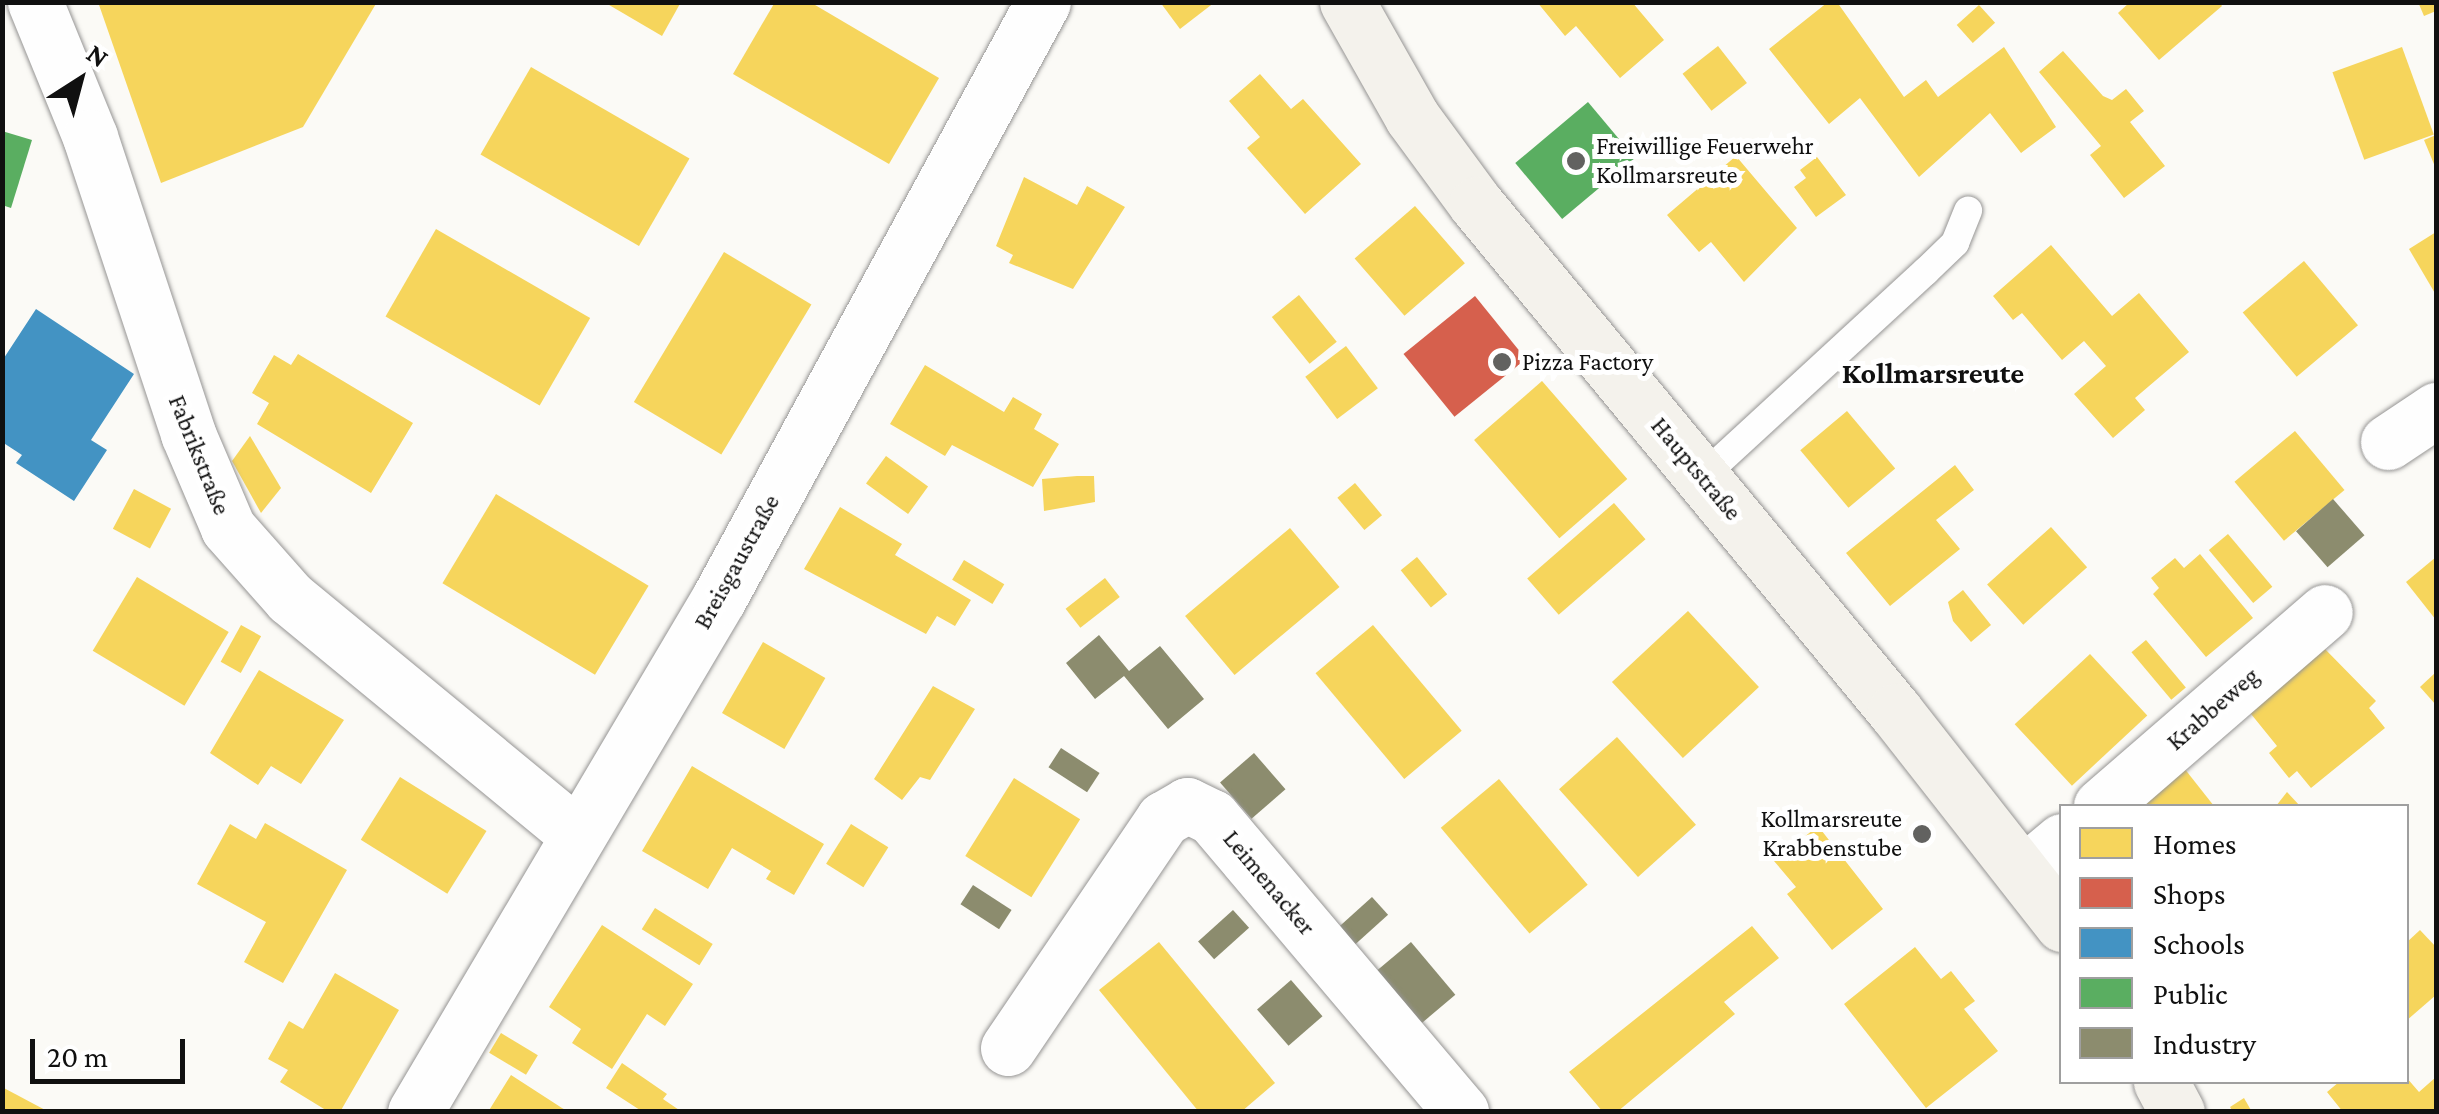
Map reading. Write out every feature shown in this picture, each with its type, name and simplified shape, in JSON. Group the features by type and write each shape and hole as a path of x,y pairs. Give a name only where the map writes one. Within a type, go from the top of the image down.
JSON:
{"main road":[{"name":"Hauptstraße","path":"1347,2 1412,118 1476,204 1702,477 2043,857 2059,913"},
{"path":"2162,1084 2177,1112"}],"street":[{"name":"Fabrikstraße","path":"35,2 90,137 188,434 228,528 290,598 576,834"},
{"name":"Breisgaustraße","path":"415,1112 719,598 1043,2"},
{"path":"2388,442 2436,410"},
{"name":"Krabbeweg","path":"2103,804 2325,612"},
{"name":"Leimenacker","path":"1008,1048 1163,819 1187,805 1212,817 1461,1112"}],"lane":[{"path":"1702,477 1954,243 1968,210"}],"building: Homes":[{"path":"98,2 377,2 303,127 161,183"},
{"path":"604,2 681,2 662,36"},
{"path":"775,2 810,2 939,78 889,164 733,74"},
{"path":"1160,2 1215,2 1180,29"},
{"path":"1537,2 1632,2 1664,40 1620,78 1576,26 1565,36"},
{"path":"1828,2 1837,2 1904,97 1926,80 1938,97 2004,47 2056,127 2021,153 1990,113 1919,177 1860,98 1829,124 1769,49"},
{"path":"2130,2 2219,2 2222,6 2159,60 2118,13"},
{"path":"2418,2 2436,2 2436,11 2424,16"},
{"path":"1979,5 1995,23 1973,43 1957,25"},
{"path":"1718,46 1747,83 1711,111 1683,74"},
{"path":"2402,47 2434,134 2364,160 2332,72"},
{"path":"2063,51 2103,96 2112,100 2126,89 2144,111 2130,122 2165,166 2124,198 2090,155 2101,146 2039,72"},
{"path":"531,67 689,158 639,246 480,154"},
{"path":"1260,74 1291,109 1303,99 1361,164 1305,214 1247,148 1260,137 1229,101"},
{"path":"2436,135 2436,169 2424,140"},
{"path":"1736,156 1797,228 1744,282 1711,242 1699,252 1667,215"},
{"path":"1817,157 1846,195 1816,217 1794,187 1806,178 1800,170"},
{"path":"1024,177 1077,205 1087,186 1125,207 1073,289 1009,263 1013,255 996,246"},
{"path":"1415,206 1465,263 1404,316 1355,258"},
{"path":"436,229 590,318 540,405 386,316"},
{"path":"2436,232 2436,295 2409,249"},
{"path":"2051,245 2112,316 2139,293 2189,352 2135,398 2145,410 2113,438 2074,394 2106,366 2084,341 2062,360 2022,313 2013,320 1993,296"},
{"path":"724,252 811,305 721,455 634,402"},
{"path":"2304,261 2358,325 2297,377 2243,312"},
{"path":"1299,295 1337,342 1310,364 1272,317"},
{"path":"1346,346 1378,388 1337,419 1305,377"},
{"path":"298,354 413,423 371,493 257,424 269,403 252,393 274,355 291,365"},
{"path":"925,365 1004,412 1013,397 1042,414 1034,429 1059,444 1033,487 952,445 945,456 890,424"},
{"path":"1542,381 1627,479 1559,538 1474,440"},
{"path":"1847,411 1895,468 1848,508 1800,450"},
{"path":"2295,431 2344,490 2284,541 2234,482"},
{"path":"250,436 281,488 261,513 232,461"},
{"path":"886,456 928,487 908,514 866,484"},
{"path":"1955,465 1974,490 1936,520 1960,549 1890,606 1846,553"},
{"path":"1094,476 1095,502 1044,511 1042,479"},
{"path":"1355,483 1382,515 1364,530 1337,498"},
{"path":"134,489 171,509 150,548 113,529"},
{"path":"496,494 649,586 595,675 442,583"},
{"path":"1614,503 1645,539 1559,615 1527,578"},
{"path":"840,507 902,544 895,555 971,600 955,626 937,616 926,634 804,569"},
{"path":"2051,527 2087,567 2023,625 1987,585"},
{"path":"1290,528 1339,587 1235,675 1185,616"},
{"path":"2228,534 2272,587 2253,603 2209,550"},
{"path":"2200,554 2253,618 2206,657 2153,594 2159,588 2151,578 2175,558 2184,568"},
{"path":"1417,557 1447,594 1431,608 1401,570"},
{"path":"2436,557 2436,620 2406,582"},
{"path":"964,560 1004,584 992,604 952,580"},
{"path":"137,577 229,632 184,706 93,651"},
{"path":"1105,578 1120,597 1080,628 1066,609"},
{"path":"1963,590 1991,625 1971,642 1953,621 1948,602"},
{"path":"1688,611 1759,687 1683,758 1612,682"},
{"path":"241,625 261,636 241,673 221,662"},
{"path":"1373,625 1462,731 1404,779 1316,673"},
{"path":"2146,640 2186,687 2171,700 2131,652"},
{"path":"763,642 825,678 784,749 722,713"},
{"path":"2323,647 2376,701 2369,708 2385,728 2311,788 2297,771 2289,778 2269,753 2277,746 2247,709"},
{"path":"2090,654 2147,715 2072,786 2015,724"},
{"path":"259,670 344,720 301,784 271,766 258,785 210,753"},
{"path":"2436,672 2436,705 2420,687"},
{"path":"933,686 975,709 930,780 920,777 902,800 874,779"},
{"path":"1617,737 1696,825 1638,877 1559,789"},
{"path":"692,766 824,844 794,895 766,879 771,871 732,848 708,889 642,851"},
{"path":"2184,768 2212,804 2138,804"},
{"path":"400,777 487,831 447,894 361,840"},
{"path":"1014,778 1080,819 1031,897 965,856"},
{"path":"1499,779 1588,885 1529,934 1441,828"},
{"path":"2287,792 2298,804 2278,804"},
{"path":"265,823 347,870 283,983 244,962 266,922 197,884 230,824 256,839"},
{"path":"851,824 888,847 863,887 826,864"},
{"path":"1818,826 1883,909 1832,950 1787,894 1796,887 1774,861"},
{"path":"655,908 713,944 699,965 642,929"},
{"path":"602,925 693,984 665,1026 647,1014 612,1069 572,1043 581,1029 549,1007"},
{"path":"1752,926 1779,958 1724,1002 1735,1014 1617,1112 1603,1112 1569,1072"},
{"path":"2420,930 2436,947 2436,995 2409,1018 2409,940"},
{"path":"1159,942 1275,1083 1241,1112 1199,1112 1099,990"},
{"path":"1915,947 1941,979 1951,971 1975,1001 1964,1009 1998,1051 1926,1108 1844,1004"},
{"path":"335,973 399,1010 340,1112 329,1112 280,1082 288,1070 268,1059 289,1021 303,1029"},
{"path":"501,1033 538,1055 526,1075 489,1053"},
{"path":"622,1063 667,1094 663,1099 682,1112 643,1112 606,1088"},
{"path":"511,1075 562,1108 569,1112 488,1112"},
{"path":"2436,1077 2436,1112 2343,1112 2327,1092 2337,1084 2409,1084 2409,1080 2419,1092"},
{"path":"2,1087 49,1112 2,1112"},
{"path":"2244,1098 2252,1112 2233,1112 2230,1107"}],"building: Shops":[{"path":"1475,296 1526,359 1454,417 1404,354"}],"building: Schools":[{"path":"36,309 134,374 91,440 107,450 74,501 16,463 22,455 2,442 2,361"}],"building: Public":[{"name":"Freiwillige Feuerwehr Kollmarsreute","path":"1588,102 1635,158 1562,219 1515,163"},
{"path":"2,131 32,140 11,208 2,205"}],"building: Industry":[{"path":"2333,499 2364,535 2328,567 2296,531"},
{"path":"1099,635 1129,671 1160,646 1204,699 1168,729 1124,676 1095,699 1066,663"},
{"path":"1061,748 1100,773 1087,792 1048,767"},
{"path":"1254,753 1285,789 1252,819 1220,783"},
{"path":"973,885 1012,910 999,929 960,904"},
{"path":"1372,897 1388,915 1355,944 1339,926"},
{"path":"1233,910 1249,928 1214,959 1198,941"},
{"path":"1411,942 1455,995 1422,1023 1377,970"},
{"path":"1291,980 1322,1016 1289,1046 1257,1010"}],"place":[{"name":"Freiwillige Feuerwehr Kollmarsreute","path":"1576,161"},
{"name":"Pizza Factory","path":"1502,362"},
{"name":"Kollmarsreute Krabbenstube","path":"1922,834"}],"district":[{"name":"Kollmarsreute","path":"1933,373"}]}
